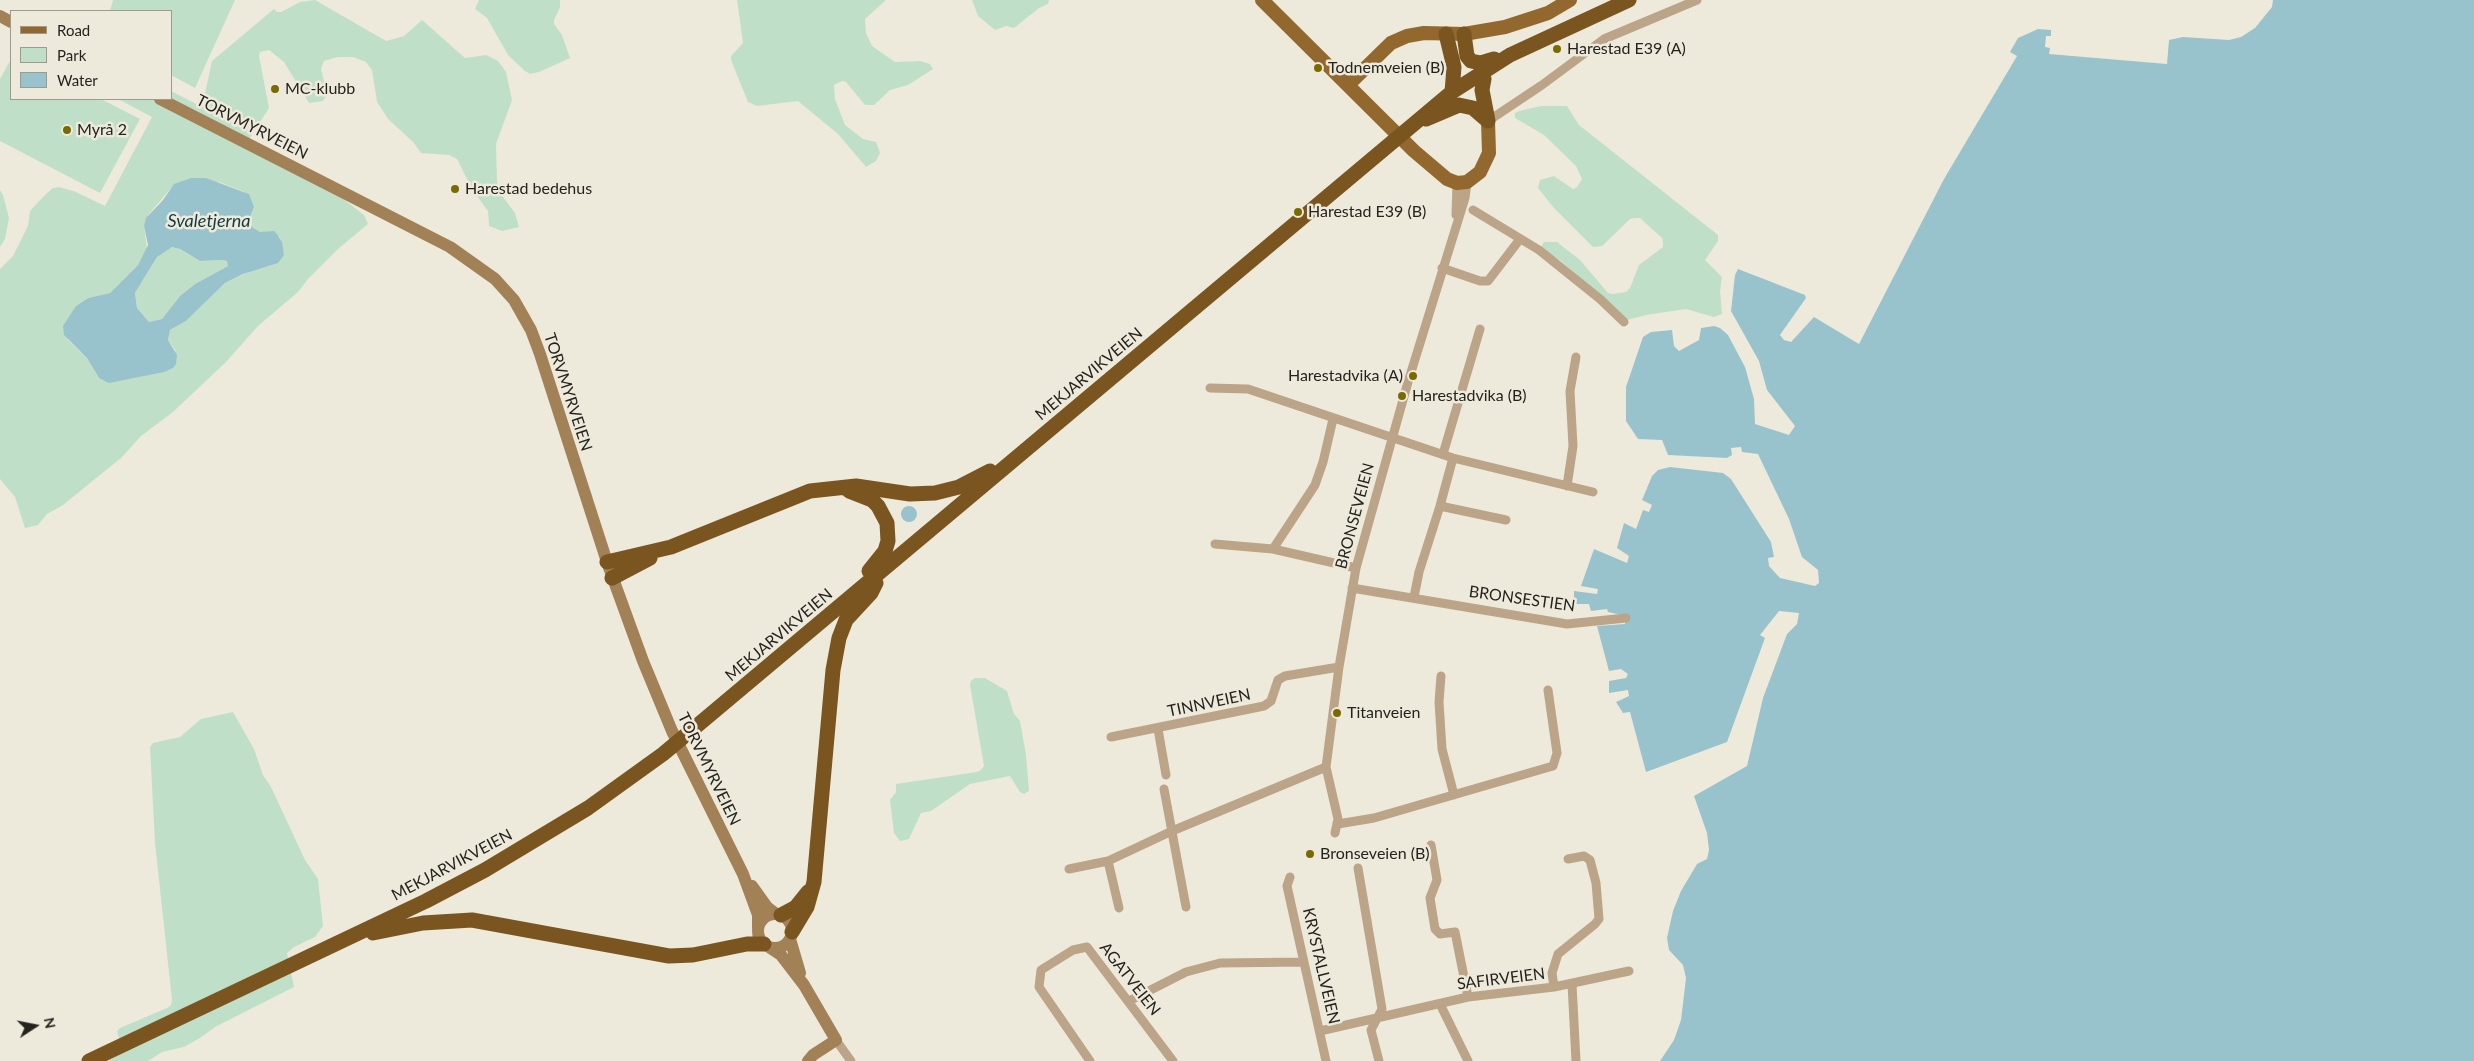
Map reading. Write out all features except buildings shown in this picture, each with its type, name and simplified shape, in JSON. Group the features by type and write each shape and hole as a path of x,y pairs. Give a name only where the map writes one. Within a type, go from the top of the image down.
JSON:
{"highway":[{"path":"1464,34 1467,56 1476,63 1510,55 1629,0"},
{"path":"1481,77 1612,15 1636,0"},
{"path":"1446,34 1454,67 1452,92"},
{"path":"1481,77 1510,55"},
{"path":"1481,77 1488,121"},
{"name":"MEKJARVIKVEIEN","path":"1422,121 1452,92 1481,77"},
{"name":"MEKJARVIKVEIEN","path":"89,1061 347,939 485,870 588,808 663,754 705,720 1383,152 1481,77"},
{"path":"1422,121 1459,105 1473,108 1488,121"},
{"path":"612,578 671,546 796,495 831,488 856,486 910,494 947,490 972,481 1024,452"},
{"path":"831,488 853,492 872,500 888,523 888,541 885,551 864,578 856,592"},
{"path":"607,562 671,546"},
{"path":"791,936 807,907 814,882 832,680 839,638 846,620 870,593 880,572"},
{"path":"778,915 800,903 814,882"},
{"path":"347,939 423,923 472,920 669,956 693,955 747,944 767,946"}],"main road":[{"path":"1262,0 1440,174 1462,182 1477,176 1487,160 1490,146 1488,121"},
{"path":"1349,84 1391,43 1407,36 1424,33 1464,34 1526,21 1570,0"},
{"name":"TORVMYRVEIEN","path":"162,100 450,247 495,279 514,300 537,346 612,578 672,731 743,874 758,915 758,928"},
{"name":"TORVMYRVEIEN","path":"743,874 767,907 778,915"},
{"path":"804,985 789,922 778,915 766,916 758,928 760,940 781,955 804,985 836,1040 813,1055 808,1061"},
{"path":"767,946 783,946 791,936"}],"street":[{"path":"1488,121 1542,85 1604,39 1697,0"},
{"name":"BRONSEVEIEN","path":"1462,182 1456,222 1392,439 1352,588 1339,667 1326,767 1337,829 1553,766 1557,753 1548,690"},
{"path":"1473,210 1546,255 1600,298 1624,322"},
{"path":"1442,268 1488,281 1520,239"},
{"path":"1444,454 1480,330"},
{"path":"1568,486 1573,446 1570,391 1576,357"},
{"path":"1210,388 1248,389 1333,420 1452,458 1593,492"},
{"path":"1273,549 1315,485 1323,462 1333,420"},
{"path":"1414,597 1419,572 1440,506 1452,458"},
{"path":"1440,506 1506,520"},
{"path":"1215,544 1273,549 1356,568"},
{"name":"BRONSESTIEN","path":"1352,588 1567,624 1626,618"},
{"name":"TINNVEIEN","path":"1111,737 1264,706 1270,701 1278,680 1285,676 1339,667"},
{"path":"1441,676 1439,702 1442,749 1454,794"},
{"name":"TINNVEIEN","path":"1158,729 1166,774"},
{"path":"1069,868 1108,861 1172,830 1326,767"},
{"path":"1164,789 1186,907"},
{"path":"1431,844 1437,880 1430,898 1435,929 1440,934 1455,932 1468,997"},
{"path":"1554,987 1552,973 1558,954 1595,924 1598,919 1596,883 1590,860 1584,856 1568,859"},
{"path":"1108,861 1119,908"},
{"path":"1358,868 1382,1008 1371,1030 1379,1061"},
{"name":"KRYSTALLVEIEN","path":"1290,877 1287,886 1326,1061"},
{"name":"AGATVEIEN","path":"1090,1061 1039,987 1041,970 1073,950 1086,947 1173,1061"},
{"path":"1129,1001 1186,972 1220,963 1303,962"},
{"name":"SAFIRVEIEN","path":"1320,1031 1468,997 1554,987 1629,971"},
{"path":"1572,984 1576,1061"},
{"path":"1440,1004 1468,1061"},
{"path":"836,1040 851,1061"}],"green space":[{"path":"113,0 235,0 195,88 172,76 172,10 110,10"},
{"path":"315,0 386,41 404,36 422,20 465,58 486,55 498,61 506,72 512,100 496,144 497,181 501,194 515,213 519,227 502,231 489,226 488,211 472,189 457,159 449,155 421,153 413,142 388,119 377,102 372,70 366,62 353,57 338,57 324,61 321,69 327,93 323,101 309,103 284,62 269,50 260,52 259,56 269,108 248,141 341,197 364,215 368,224 338,249 308,279 298,292 258,326 226,362 173,412 141,436 121,458 63,505 47,514 38,525 25,528 15,497 0,479 0,269 13,256 28,226 30,211 53,188 59,187 76,192 105,206 152,117 120,100 172,100 172,92 202,107 212,61 274,9 277,12 281,12 300,2","holes":["219,182 245,192 252,227 260,232 280,237 284,255 225,283 186,321 170,330 168,340 176,351 99,378 87,358 67,339 76,306 88,298 110,293 138,265 147,249 144,226 149,214 171,188"]},
{"path":"479,0 560,0 560,7 554,24 562,35 570,58 539,72 530,74 525,71 508,55 487,18 475,9"},
{"path":"737,0 886,0 865,19 866,33 872,46 895,62 920,61 930,64 933,69 908,85 890,90 874,105 865,105 846,82 842,81 834,85 835,99 845,125 863,139 876,142 880,153 876,161 866,167 838,134 798,101 757,106 748,102 731,60 731,56 743,43"},
{"path":"972,0 1049,0 1048,4 1039,8 1014,28 1006,26 995,30 978,16"},
{"name":"Myrå 2","path":"10,61 10,100 103,100 140,119 100,193 0,141 0,79"},
{"path":"1541,106 1567,106 1579,125 1718,235 1718,241 1705,260 1722,277 1720,291 1722,314 1714,317 1686,309 1627,320 1561,261 1540,249 1544,242 1557,242 1580,260 1608,293 1613,294 1626,292 1630,288 1639,265 1663,247 1662,238 1640,218 1635,218 1630,219 1602,246 1593,247 1553,207 1538,188 1540,180 1554,176 1573,189 1577,187 1582,179 1576,166 1544,135 1515,118 1515,113 1519,111"},
{"path":"0,190 9,218 5,239 0,247"},
{"path":"176,247 200,261 223,260 227,261 228,266 195,284 180,296 162,319 149,322 137,308 135,293 157,257 167,248"},
{"path":"975,678 985,678 1007,691 1014,714 1020,721 1026,755 1029,791 1024,794 1020,792 1010,776 970,784 931,811 921,813 909,839 900,841 894,833 890,800 896,792 896,784 977,772 984,766 970,685 971,681"},
{"path":"233,712 254,749 263,775 271,787 305,860 318,879 323,926 315,937 294,947 287,953 294,987 215,1027 184,1047 162,1052 148,1061 108,1061 123,1052 117,1031 120,1028 167,1008 171,1005 172,1000 155,843 150,747 153,743 180,737 201,719"}],"water":[{"path":"2273,0 2474,0 2474,1061 1660,1061 1674,1040 1681,1020 1686,978 1683,965 1669,950 1667,938 1673,911 1681,891 1697,864 1707,859 1709,850 1707,833 1694,796 1747,766 1763,698 1787,634 1797,624 1799,613 1779,611 1760,635 1765,638 1727,742 1646,772 1630,712 1623,713 1616,702 1629,696 1628,690 1609,693 1609,681 1626,678 1628,674 1621,669 1609,671 1597,626 1625,624 1626,616 1608,612 1607,609 1591,611 1589,604 1574,604 1574,591 1597,594 1598,589 1581,586 1594,549 1627,563 1629,556 1617,548 1624,523 1636,529 1643,510 1649,512 1652,505 1642,500 1652,476 1658,470 1670,467 1723,473 1731,479 1771,542 1774,557 1768,558 1769,566 1780,578 1815,586 1819,583 1818,570 1802,557 1789,519 1758,454 1742,452 1741,447 1731,448 1732,455 1727,458 1668,455 1662,440 1638,439 1626,421 1626,387 1643,337 1651,332 1672,330 1674,346 1679,351 1699,340 1701,328 1714,326 1720,328 1728,335 1745,367 1754,399 1755,424 1789,435 1795,426 1767,390 1759,361 1731,311 1735,275 1738,269 1805,295 1806,298 1780,335 1784,340 1791,342 1814,317 1859,344 1944,179 2017,56 2010,52 2018,38 2038,29 2051,30 2051,36 2046,36 2045,47 2050,48 2049,54 2167,64 2169,40 2183,37 2229,40 2241,37 2255,28 2272,7"},
{"name":"Svaletjerna","path":"191,178 206,178 249,194 254,207 249,219 252,227 260,232 274,231 282,242 284,255 278,263 243,274 225,283 186,321 170,330 168,340 177,355 176,364 173,368 164,372 109,383 99,378 87,358 64,335 63,326 76,306 88,298 110,293 138,265 148,245 144,226 146,218 163,200 174,184","holes":["172,247 180,249 200,261 223,260 227,261 228,266 195,284 180,296 162,319 149,322 137,308 135,293 157,257"]},
{"path":"909,506 915,508 917,514 915,520 909,522 903,520 901,514 903,508"}],"place":[{"name":"Harestad E39 (A)","path":"1557,49"},
{"name":"Todnemveien (B)","path":"1318,68"},
{"name":"MC-klubb","path":"275,89"},
{"name":"Myrå 2","path":"67,130"},
{"name":"Harestad bedehus","path":"455,189"},
{"name":"Harestad E39 (B)","path":"1298,212"},
{"name":"Harestadvika (A)","path":"1413,376"},
{"name":"Harestadvika (B)","path":"1402,396"},
{"name":"Titanveien","path":"1337,713"},
{"name":"Bronseveien (B)","path":"1310,854"}]}
